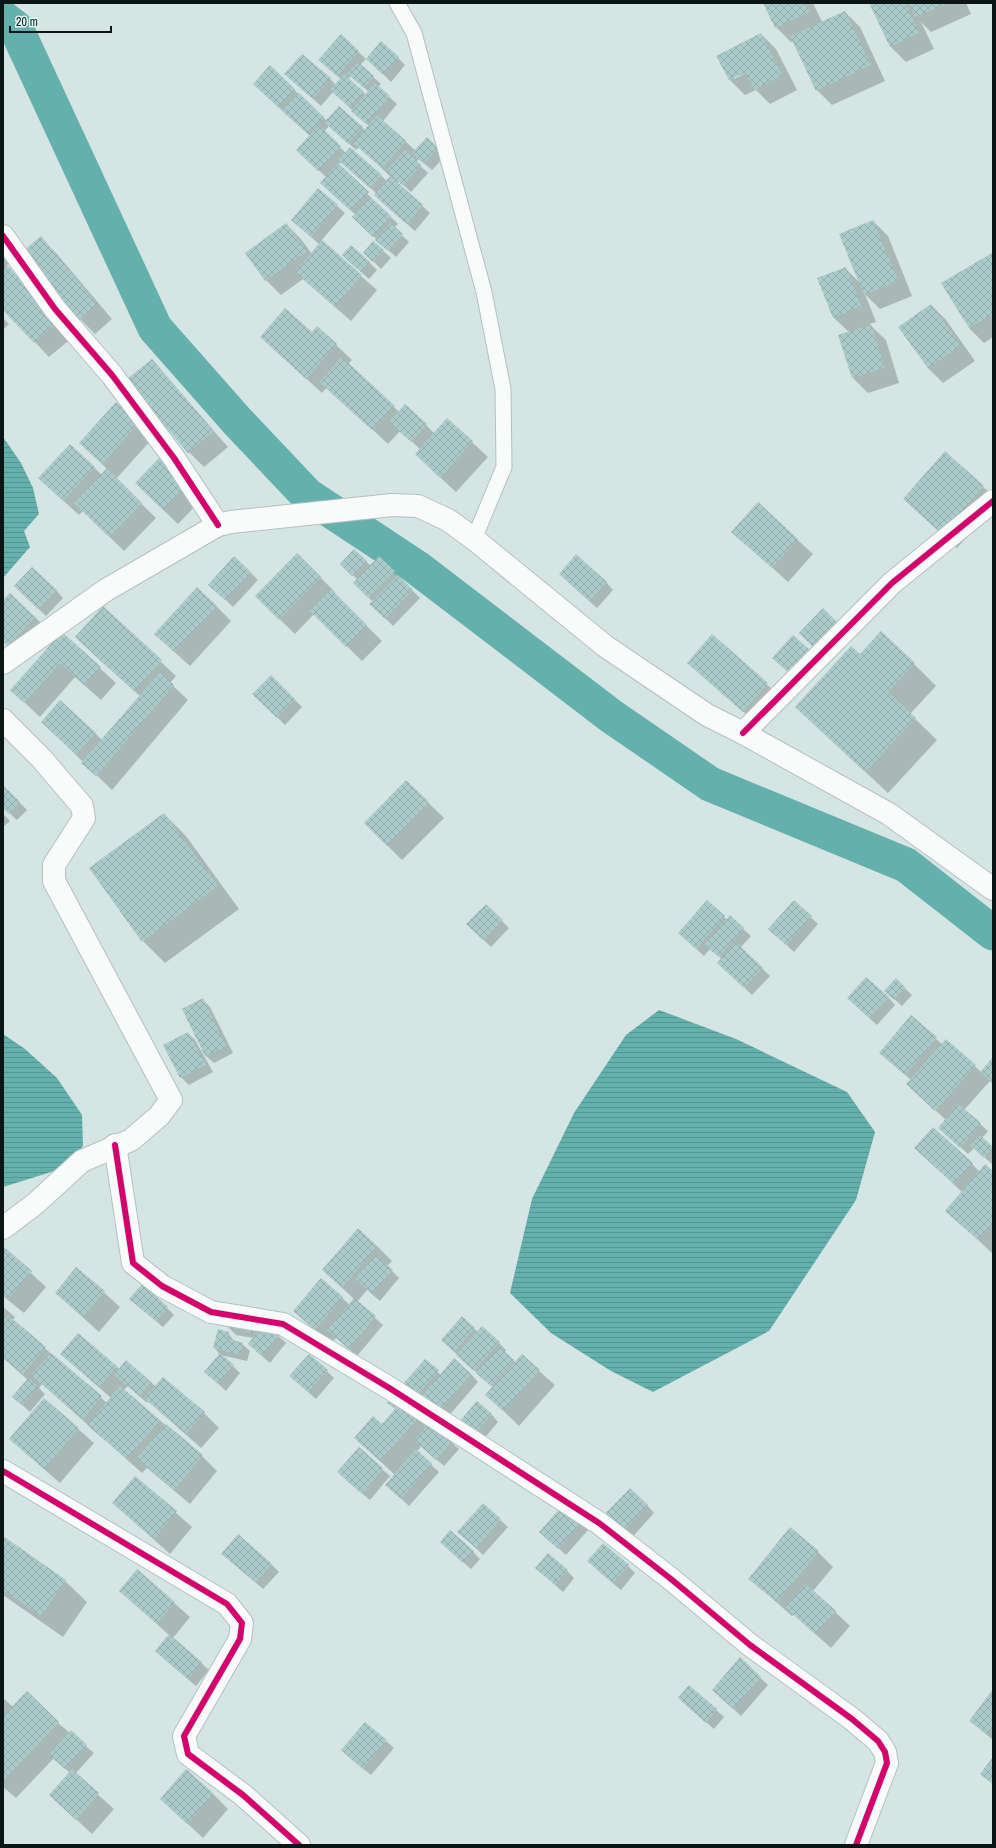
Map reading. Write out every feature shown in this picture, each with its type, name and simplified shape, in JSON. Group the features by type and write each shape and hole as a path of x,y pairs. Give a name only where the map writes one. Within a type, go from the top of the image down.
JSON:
{"street":[{"path":"5,244 55,309 112,375 224,524"},
{"path":"743,733 892,583 993,501"},
{"path":"3,663 106,590 224,524 378,506 418,506 448,520 474,539 605,646 706,715 743,733 889,814 993,889"},
{"path":"3,720 42,759 82,806 84,818 54,865 54,881 171,1100 159,1116 130,1140 115,1145 82,1161 35,1204 3,1228"},
{"path":"115,1145 133,1263 162,1286 211,1312 283,1324 391,1389 599,1523 671,1579 750,1644 878,1741 885,1752 887,1763 856,1845"},
{"path":"3,1472 228,1604 242,1623 240,1639 184,1736 188,1754 243,1796 299,1845"}],"lane":[{"path":"397,3 414,33 484,292 503,389 504,467 474,539"}],"water":[{"path":"3,437 21,463 33,488 39,514 24,531 30,547 3,578"},
{"path":"659,1010 736,1039 847,1092 875,1132 856,1200 769,1331 653,1392 611,1371 551,1333 510,1293 532,1199 574,1113 626,1035"},
{"path":"3,1034 25,1049 57,1078 82,1115 83,1146 64,1168 3,1187"}],"building":[{"path":"763,3 806,3 810,12 775,28"},
{"path":"869,3 905,3 919,33 890,47"},
{"path":"909,3 948,3 915,17"},
{"path":"845,11 871,65 816,91 790,36"},
{"path":"761,33 782,75 755,90 745,73 729,80 716,56"},
{"path":"341,34 359,51 337,76 318,60"},
{"path":"381,41 399,57 383,75 366,59"},
{"path":"302,54 331,78 313,99 284,74"},
{"path":"358,62 374,76 364,88 347,74"},
{"path":"270,65 295,89 278,107 253,84"},
{"path":"344,74 364,92 350,108 330,90"},
{"path":"375,83 390,96 366,124 351,111"},
{"path":"299,93 324,117 308,134 282,111"},
{"path":"339,106 363,127 348,144 324,122"},
{"path":"377,115 406,141 382,168 353,143"},
{"path":"319,125 341,146 318,171 296,150"},
{"path":"427,137 438,148 424,164 412,153"},
{"path":"350,147 382,175 370,188 338,160"},
{"path":"405,150 421,165 403,186 386,171"},
{"path":"338,163 369,192 351,211 320,183"},
{"path":"390,176 423,205 407,224 374,195"},
{"path":"318,188 338,205 311,237 291,220"},
{"path":"370,197 391,216 373,237 352,217"},
{"path":"873,220 898,281 864,295 839,234"},
{"path":"286,223 307,251 265,281 245,253"},
{"path":"390,223 403,234 388,251 375,240"},
{"path":"41,236 97,304 79,320 22,252"},
{"path":"322,240 362,275 335,307 295,272"},
{"path":"373,241 384,250 373,262 363,253"},
{"path":"351,245 370,262 361,272 342,255"},
{"path":"992,253 993,314 969,328 941,283"},
{"path":"7,265 58,321 34,343 3,310 3,268"},
{"path":"846,267 861,306 833,318 817,278"},
{"path":"931,304 961,345 928,368 898,327"},
{"path":"285,308 312,332 317,326 337,344 306,379 260,337"},
{"path":"871,324 885,368 852,378 838,335"},
{"path":"342,357 395,406 372,430 319,382"},
{"path":"152,359 214,431 188,453 126,380"},
{"path":"116,402 139,423 102,464 79,443"},
{"path":"405,404 427,424 411,442 389,422"},
{"path":"447,418 473,441 440,478 415,454"},
{"path":"70,444 95,467 63,501 38,478"},
{"path":"945,451 984,486 942,534 903,499"},
{"path":"159,458 187,484 163,510 135,483"},
{"path":"107,468 142,503 109,537 74,503"},
{"path":"758,502 798,539 772,568 731,532"},
{"path":"354,549 367,561 352,576 340,564"},
{"path":"297,553 321,577 279,620 255,596"},
{"path":"576,554 607,582 589,601 559,574"},
{"path":"234,556 251,572 225,600 208,585"},
{"path":"379,556 395,571 368,598 353,583"},
{"path":"32,567 57,590 38,609 14,586"},
{"path":"398,575 413,590 385,619 369,604"},
{"path":"197,587 217,606 174,652 154,634"},
{"path":"331,589 367,625 346,647 310,611"},
{"path":"10,593 35,617 8,646 3,641 3,600"},
{"path":"103,606 162,660 134,691 75,637"},
{"path":"823,608 841,626 817,651 799,633"},
{"path":"881,631 915,663 888,692 916,718 865,772 795,707 851,646 860,654"},
{"path":"62,632 101,667 85,685 60,663 24,703 10,690"},
{"path":"712,634 768,683 743,712 687,663"},
{"path":"793,635 811,651 790,674 772,658"},
{"path":"160,672 174,685 96,776 81,763"},
{"path":"271,675 295,699 277,718 252,694"},
{"path":"60,700 96,733 76,754 41,722"},
{"path":"406,780 429,802 387,846 364,823"},
{"path":"3,785 20,802 9,814 3,808"},
{"path":"164,813 218,886 142,942 89,868"},
{"path":"707,900 725,916 696,949 678,933"},
{"path":"794,900 812,916 786,945 768,929"},
{"path":"486,904 503,920 483,940 466,924"},
{"path":"730,915 744,928 719,957 704,945"},
{"path":"736,942 763,968 744,988 717,963"},
{"path":"866,977 889,997 869,1018 847,998"},
{"path":"896,978 905,987 894,1000 884,991"},
{"path":"203,998 226,1046 205,1056 182,1009"},
{"path":"911,1015 937,1037 905,1075 879,1053"},
{"path":"188,1032 206,1065 180,1078 163,1045"},
{"path":"946,1039 976,1065 935,1111 906,1084"},
{"path":"993,1057 993,1084 980,1072"},
{"path":"958,1104 981,1123 960,1148 938,1128"},
{"path":"933,1127 973,1163 954,1184 914,1148"},
{"path":"980,1135 993,1147 984,1158 970,1145"},
{"path":"985,1164 993,1171 993,1224 978,1240 945,1211"},
{"path":"358,1228 377,1246 342,1288 322,1270"},
{"path":"3,1246 32,1271 8,1299 3,1295"},
{"path":"376,1255 393,1270 372,1294 355,1279"},
{"path":"76,1267 105,1291 83,1317 55,1293"},
{"path":"321,1278 343,1297 315,1330 293,1311"},
{"path":"142,1284 168,1307 156,1321 129,1299"},
{"path":"354,1298 376,1316 349,1349 327,1330"},
{"path":"8,1315 46,1347 23,1374 3,1357 3,1321"},
{"path":"462,1316 475,1328 454,1352 441,1340"},
{"path":"229,1317 255,1323 253,1333 227,1327"},
{"path":"265,1323 280,1335 262,1356 248,1344"},
{"path":"482,1326 500,1342 474,1371 456,1355"},
{"path":"218,1329 229,1332 227,1338 243,1343 240,1355 213,1348"},
{"path":"78,1333 117,1366 99,1387 60,1354"},
{"path":"500,1347 514,1360 491,1386 476,1373"},
{"path":"51,1353 102,1396 83,1419 31,1375"},
{"path":"220,1353 234,1365 218,1384 204,1372"},
{"path":"309,1354 328,1370 308,1392 289,1376"},
{"path":"522,1354 540,1370 503,1411 485,1395"},
{"path":"454,1358 471,1374 439,1412 421,1397"},
{"path":"425,1359 439,1370 417,1396 403,1384"},
{"path":"126,1360 151,1382 139,1396 114,1375"},
{"path":"163,1377 205,1412 186,1434 144,1398"},
{"path":"28,1378 38,1386 22,1405 12,1397"},
{"path":"120,1386 160,1420 127,1459 87,1425"},
{"path":"394,1396 419,1417 380,1461 354,1438 373,1416 382,1424 395,1409 387,1403"},
{"path":"44,1398 79,1428 44,1469 9,1439"},
{"path":"477,1401 492,1414 474,1435 459,1422"},
{"path":"430,1422 452,1441 436,1460 414,1440"},
{"path":"166,1424 203,1455 174,1490 137,1458"},
{"path":"359,1447 383,1468 362,1494 337,1472"},
{"path":"416,1449 432,1464 401,1499 385,1485"},
{"path":"135,1476 177,1511 154,1539 112,1503"},
{"path":"630,1488 648,1505 620,1535 601,1518"},
{"path":"483,1503 501,1519 476,1548 457,1532"},
{"path":"563,1505 581,1522 558,1549 539,1532"},
{"path":"790,1527 819,1551 777,1602 748,1579"},
{"path":"450,1530 474,1551 463,1563 440,1542"},
{"path":"238,1534 272,1564 256,1582 221,1554"},
{"path":"3,1536 66,1580 41,1616 3,1590"},
{"path":"603,1543 629,1565 613,1583 587,1561"},
{"path":"548,1553 568,1570 555,1585 535,1568"},
{"path":"137,1569 175,1602 157,1624 119,1591"},
{"path":"806,1584 836,1611 815,1634 785,1607"},
{"path":"169,1634 202,1662 188,1679 155,1651"},
{"path":"740,1657 761,1677 733,1709 712,1690"},
{"path":"689,1685 717,1709 706,1723 678,1698"},
{"path":"993,1689 993,1727 987,1734 969,1721"},
{"path":"27,1691 59,1722 3,1781 3,1716"},
{"path":"365,1722 387,1740 363,1769 341,1750"},
{"path":"71,1730 87,1745 65,1769 49,1755"},
{"path":"993,1757 993,1784 980,1774"},
{"path":"72,1769 99,1793 76,1820 49,1795"},
{"path":"186,1769 214,1794 187,1824 160,1799"}],"waterway":[{"path":"3,18 16,28 155,328 237,421 307,495 416,567 611,716 710,784 906,865 993,933"}],"cycle path":[{"path":"3,236 55,309 112,375 174,458 218,525"},
{"path":"743,733 892,583 993,501"},
{"path":"115,1145 133,1263 162,1286 211,1312 283,1324 391,1389 599,1523 671,1579 750,1645 852,1719 878,1741 885,1752 887,1763 856,1845"},
{"path":"3,1471 227,1604 242,1623 240,1639 184,1736 188,1754 243,1795 299,1845"}]}
